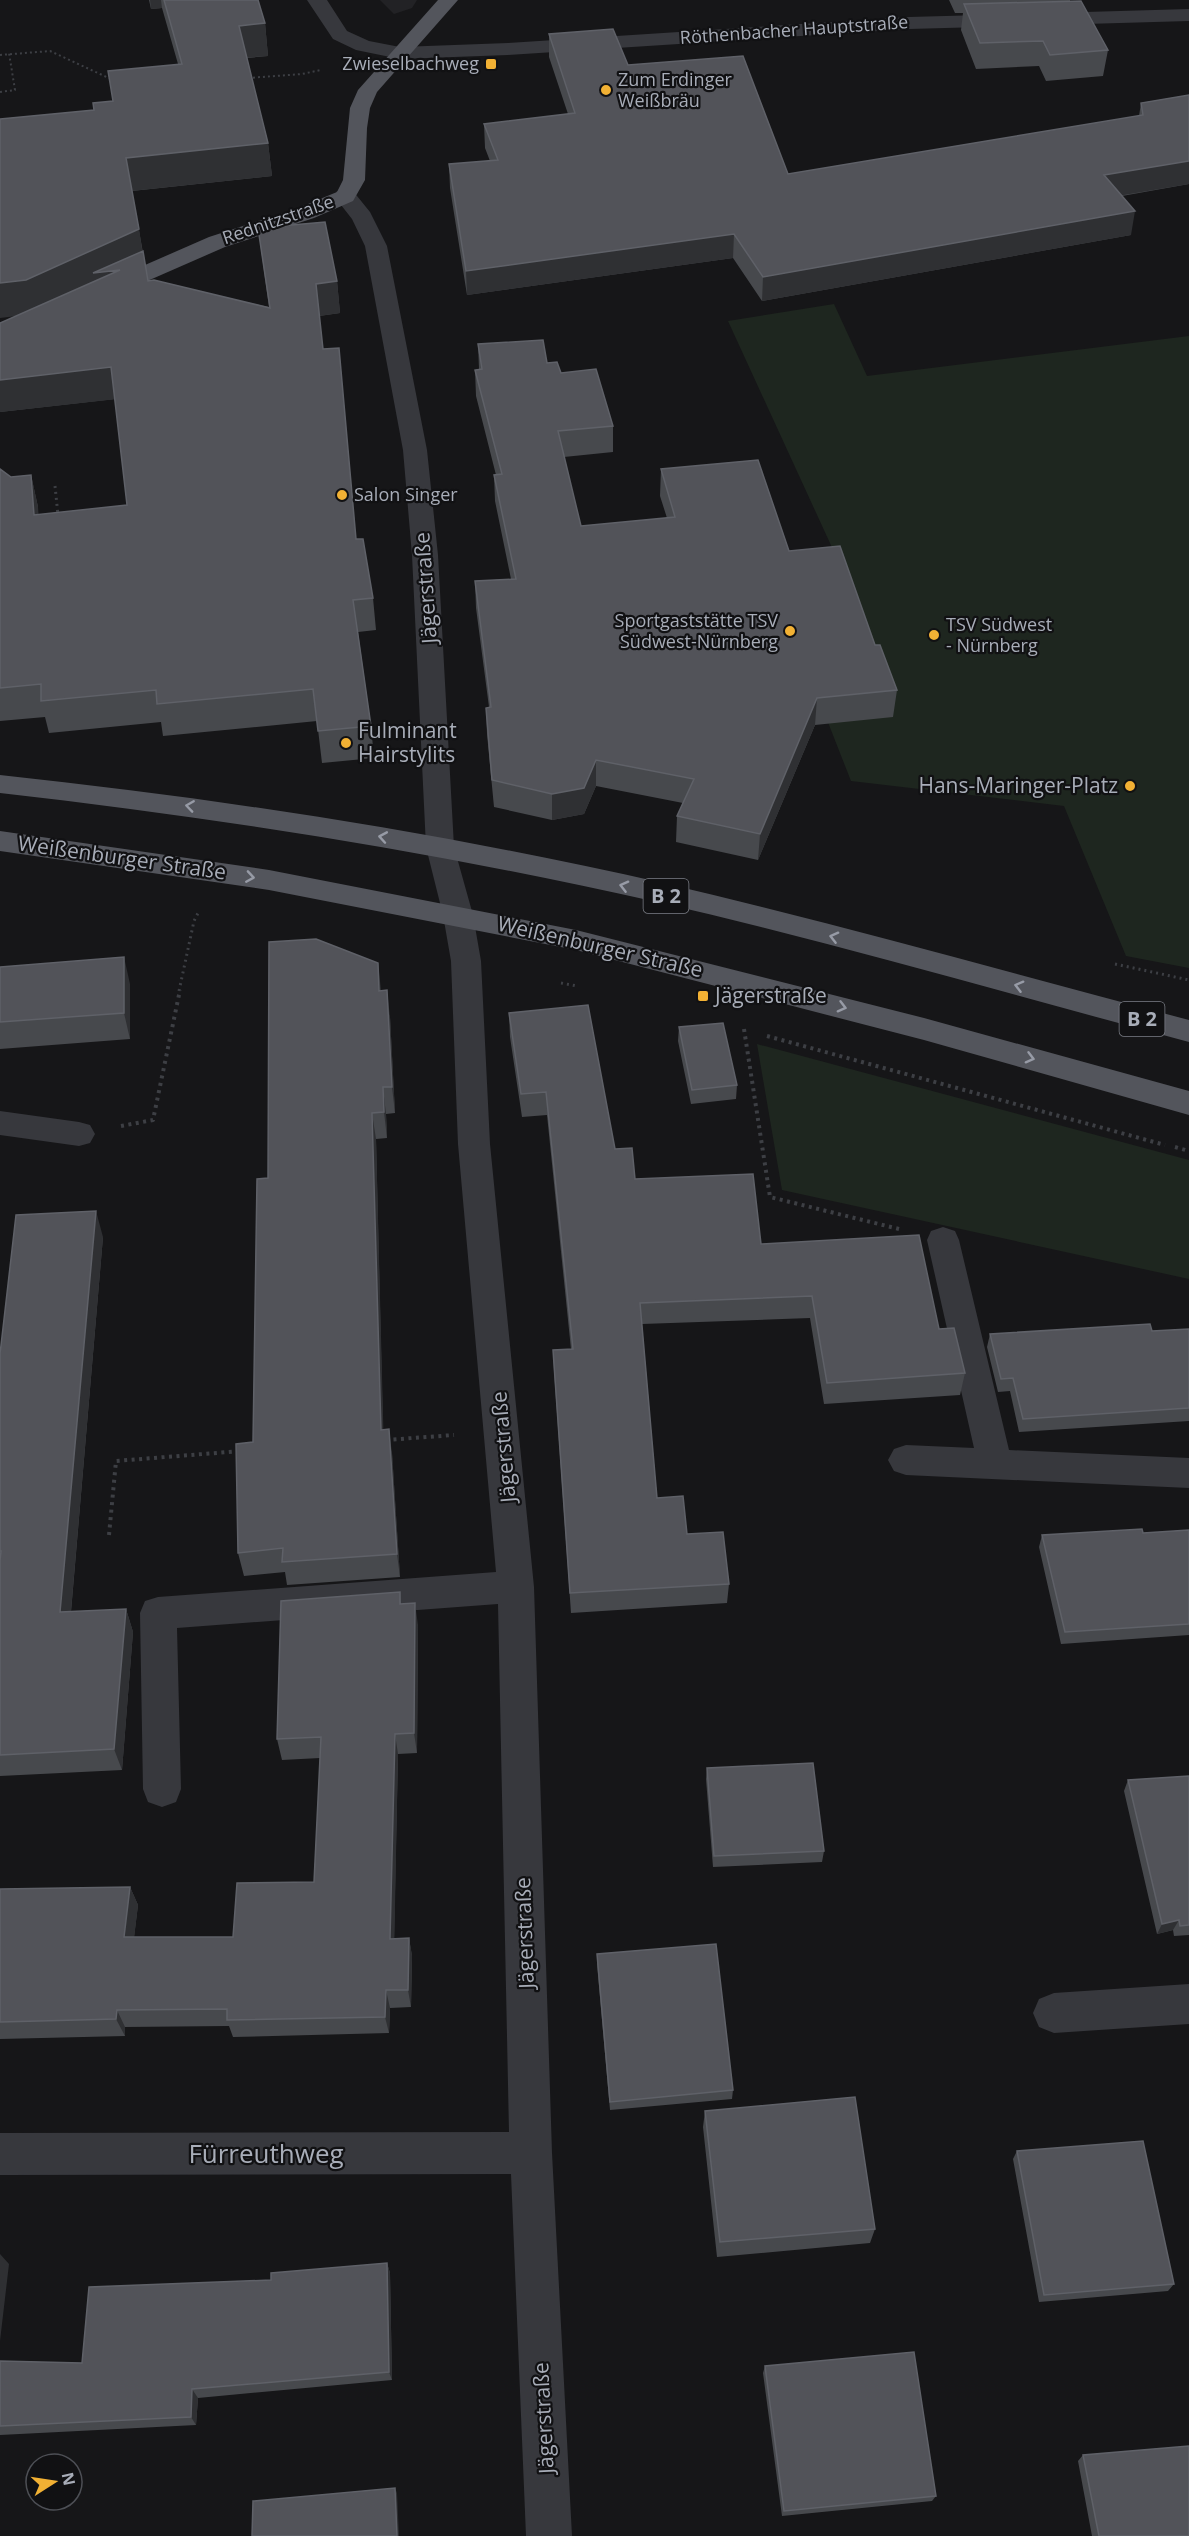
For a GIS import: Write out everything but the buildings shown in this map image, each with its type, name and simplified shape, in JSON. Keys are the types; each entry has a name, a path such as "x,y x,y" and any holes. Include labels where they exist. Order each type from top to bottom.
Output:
{"main road":[{"name":"Rednitzstraße","path":"86,300 217,242 312,211 345,196 354,180 360,108 368,90 448,0"},
{"name":"B 2","path":"0,784 216,810 440,847 588,877 721,908 1189,1031"},
{"name":"Weißenburger Straße","path":"0,841 257,878 458,915 576,940 716,974 1189,1103"}],"street":[{"path":"317,0 340,35 363,46 400,53"},
{"path":"909,23 910,0"},
{"path":"846,7 852,27"},
{"name":"Röthenbacher Hauptstraße","path":"400,53 508,49 909,23 1189,15"},
{"name":"Jägerstraße","path":"345,196 362,217 376,246 415,450 425,555 440,847 458,915 466,961 474,1144 516,1587 531,2153 549,2536"},
{"path":"0,1124 79,1134"},
{"path":"943,1240 995,1464"},
{"path":"906,1460 1189,1473"},
{"path":"162,1789 158,1612 516,1587"},
{"path":"1054,2013 1189,2004"},
{"name":"Fürreuthweg","path":"0,2154 531,2153"}],"path":[{"path":"0,55 50,51 117,82"},
{"path":"0,92 15,90 9,53"},
{"path":"243,78 302,74 324,69"},
{"path":"55,486 59,519"},
{"path":"79,1134 153,1120 194,921 199,911"},
{"path":"1104,962 1189,980"},
{"path":"557,982 578,987"},
{"path":"755,1032 744,1029 770,1197 943,1240"},
{"path":"766,1035 1189,1151"},
{"path":"385,1440 502,1431"},
{"path":"109,1535 116,1461 245,1451"}],"shaded area":[{"path":"380,0 417,0 412,8 394,14"},
{"name":"TSV Südwest - Nürnberg","path":"834,304 867,376 1189,336 1189,968 1126,956 1064,806 851,781 820,702 835,554 728,321"},
{"path":"757,1044 1189,1160 1189,1279 782,1190"}],"place":[{"name":"Zwieselbachweg","path":"491,64"},
{"name":"Zum Erdinger Weißbräu","path":"606,90"},
{"name":"Salon Singer","path":"342,495"},
{"name":"Sportgaststätte TSV Südwest-Nürnberg","path":"790,631"},
{"name":"TSV Südwest - Nürnberg","path":"934,635"},
{"name":"Fulminant Hairstylits","path":"346,743"},
{"name":"Hans-Maringer-Platz","path":"1130,786"},
{"name":"Jägerstraße","path":"703,996"}]}
